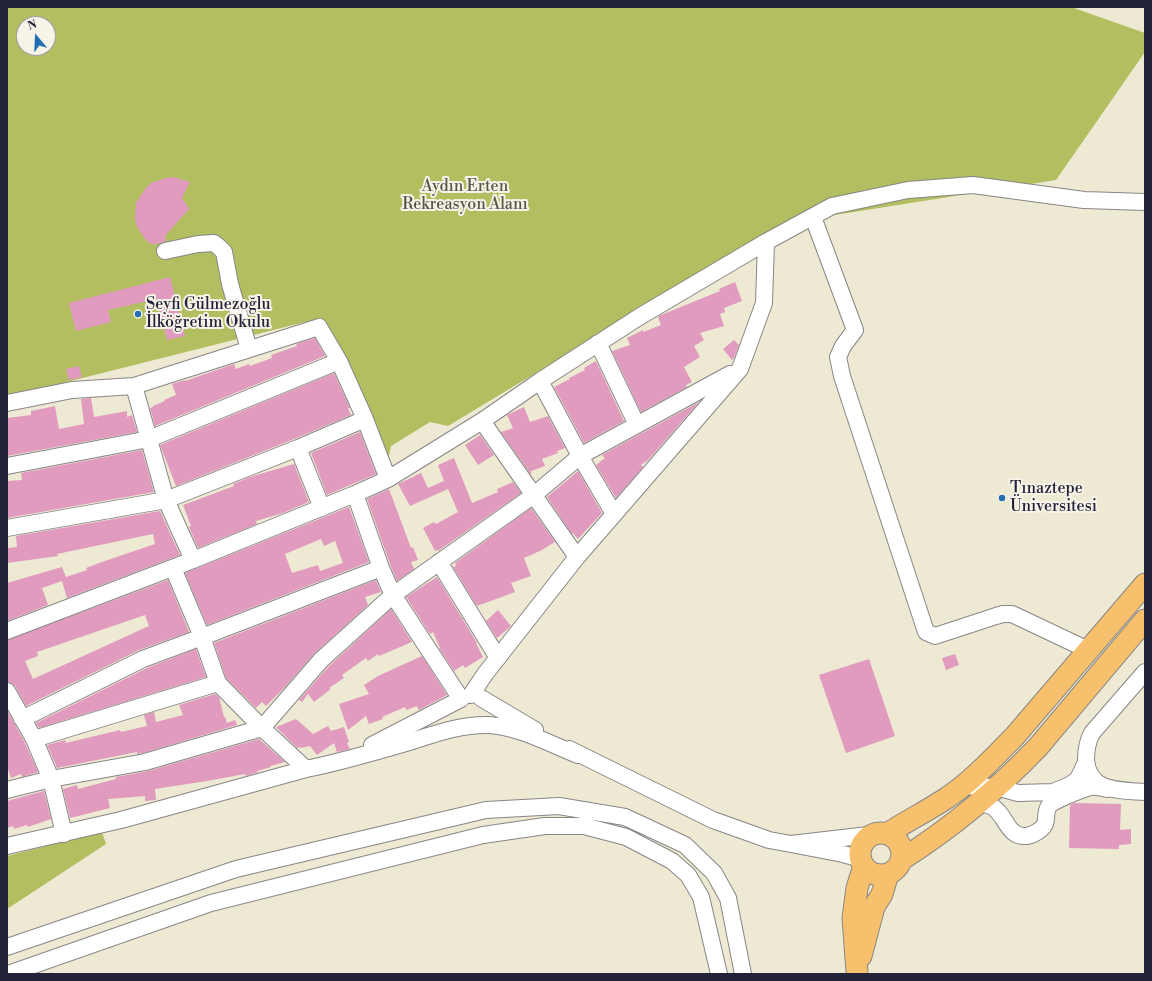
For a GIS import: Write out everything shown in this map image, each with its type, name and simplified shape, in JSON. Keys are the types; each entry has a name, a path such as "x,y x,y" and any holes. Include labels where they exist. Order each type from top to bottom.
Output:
{"main road":[{"path":"857,973 853,918 862,863 860,853 866,840 871,836 882,834 926,811 949,797 962,786 1014,737 1088,650 1143,591"},
{"path":"862,863 869,871 882,875 922,847 996,787 1038,747 1145,620"},
{"path":"857,973 874,907 902,854 898,841 882,834"}],"street":[{"path":"7,631 173,568 388,480 482,421 540,381 639,317 766,242 832,206 908,190 973,185 1084,200 1145,202"},
{"path":"813,216 855,330 843,346 838,357 842,376 926,632 935,636 996,616 1012,614 1088,650"},
{"path":"355,494 381,568 393,595 471,697 486,707 487,712 482,721 473,725 464,723 458,716 457,707 471,697 498,658 577,556 740,369 764,303 766,242"},
{"path":"165,251 198,244 214,243 224,252 230,284 249,349"},
{"path":"7,403 72,390 134,386 319,327 338,361 366,419 388,480"},
{"path":"598,343 637,425"},
{"path":"7,466 149,439 338,361"},
{"path":"7,790 51,779 145,762 262,728 321,660 393,595 534,495 580,456 740,369"},
{"path":"540,381 580,456 614,514"},
{"path":"134,386 166,500 193,560"},
{"path":"7,528 166,500 298,448 366,419"},
{"path":"482,421 577,556"},
{"path":"298,448 322,508"},
{"path":"439,562 498,658"},
{"path":"173,568 202,637 218,683 262,728 306,769"},
{"path":"22,719 143,659 381,568"},
{"path":"1107,789 1095,781 1088,771 1086,749 1088,739 1145,672"},
{"path":"34,739 218,683"},
{"path":"7,691 34,739 51,779 64,834"},
{"path":"471,697 578,755 713,820 769,840 843,854 862,863"},
{"path":"337,763 471,697"},
{"path":"7,846 120,820 306,769 337,763 449,729 473,725 490,725 516,730 578,755"},
{"path":"962,786 996,787 1018,793 1030,794 1053,792 1070,785 1078,779 1086,762"},
{"path":"976,804 985,804 998,811 1013,834 1027,836 1040,830 1045,824 1046,813 1049,806 1058,800 1088,788 1093,787 1145,792"},
{"path":"1030,794 1040,798 1046,813"},
{"path":"7,946 236,870 486,810 559,806 625,817 685,845 714,873 728,898 743,974"},
{"path":"8,974 210,902 483,835 545,826 584,826 626,837 672,861 688,875 701,897 719,974"},
{"path":"791,844 882,834"}],"green space":[{"name":"Aydın Erten Rekreasyon Alanı","path":"7,7 1071,7 1145,33 1145,52 1056,180 784,223 448,426 430,422 391,446 387,465 321,318 7,397"},
{"path":"102,832 106,844 7,909 7,856"}],"building":[{"path":"174,177 190,182 182,198 189,209 165,236 166,241 153,245 146,240 137,227 135,219 136,203 151,183"},
{"path":"170,277 185,336 167,340 157,299 108,310 111,322 76,331 69,303"},
{"path":"735,282 742,301 724,308 725,312 720,314 724,326 700,333 704,340 694,346 700,357 684,367 692,382 686,385 687,387 641,412 612,351 630,345 627,338 643,330 643,332 661,325 658,317 661,315 720,291 719,289"},
{"path":"315,338 325,356 155,426 150,408 176,395 172,384 234,364 236,369 249,364 250,366 272,358 271,355 297,346 296,344"},
{"path":"734,340 739,345 732,360 723,349"},
{"path":"596,361 624,421 584,443 554,387 585,370 584,368"},
{"path":"79,366 82,377 69,380 66,369"},
{"path":"334,373 350,408 348,408 351,415 176,486 160,445"},
{"path":"91,398 94,417 127,411 127,417 132,415 137,432 7,456 7,418 31,415 31,411 55,406 59,429 84,424 81,399"},
{"path":"699,402 648,460 641,465 643,467 616,498 596,465 605,458 602,455"},
{"path":"524,407 530,422 548,416 565,448 557,451 558,453 542,459 545,466 531,471 531,475 501,432 513,428 507,415"},
{"path":"360,432 376,474 327,495 311,453"},
{"path":"480,435 494,455 478,465 465,445"},
{"path":"142,450 154,492 7,518 7,481 22,480 21,473"},
{"path":"454,458 472,503 498,492 497,489 513,482 521,493 438,551 435,551 423,528 434,522 436,524 458,512 448,489 410,506 398,484 421,473 428,488 444,481 438,465"},
{"path":"294,464 309,502 283,513 256,521 257,524 198,548 189,527 191,526 183,505 234,486 233,484 250,477"},
{"path":"578,471 602,513 578,539 573,533 572,534 547,497"},
{"path":"389,489 411,548 413,547 418,560 411,562 414,569 397,581 367,499"},
{"path":"349,507 369,562 207,625 185,573","holes":["321,539 324,546 335,541 343,563 320,571 318,565 292,573 285,554"]},
{"path":"531,508 555,542 524,558 531,576 511,583 515,592 477,606 453,567 456,566 455,563"},
{"path":"160,511 180,555 67,598 62,581 42,588 48,605 7,621 7,583 62,567 66,577 87,570 86,568 99,563 155,544 153,534 57,554 58,556 7,563 7,548 17,547 16,536"},
{"path":"437,577 477,643 483,657 465,668 463,665 454,671 439,648 433,632 430,634 406,597"},
{"path":"168,580 189,632 139,650 26,706 15,686 7,682 7,640","holes":["145,615 149,626 33,679 25,661 38,656 37,652"]},
{"path":"376,580 381,592 365,597 368,605 315,653 266,706 262,702 256,708 226,678 214,643"},
{"path":"391,609 412,642 379,656 378,654 368,661 366,658 342,675 344,678 329,688 331,689 314,702 308,694 302,702 299,700 328,667"},
{"path":"498,610 511,626 497,638 486,621"},
{"path":"196,649 206,677 39,728 36,723 147,668"},
{"path":"955,654 959,665 946,670 942,658"},
{"path":"422,656 447,695 419,710 417,706 406,710 405,707 382,717 383,719 369,724 366,716 348,730 339,704 369,694 364,685 378,676"},
{"path":"869,659 895,736 846,753 819,675"},
{"path":"215,694 219,697 227,723 235,720 237,725 143,753 137,754 137,752 57,768 47,745 65,740 66,743 120,730 121,732 147,726 144,715 154,712 156,722 183,715 179,705"},
{"path":"7,710 25,743 38,772 22,777 21,774 11,778 7,766"},
{"path":"296,719 313,734 328,726 331,731 344,727 349,742 347,743 350,749 337,752 334,743 317,755 310,746 297,748 276,727"},
{"path":"259,739 285,762 270,766 271,767 246,776 245,774 155,789 156,800 145,801 145,796 108,799 110,808 70,818 63,789 77,785 78,789 116,779 116,777 148,771"},
{"path":"44,791 51,819 28,827 27,825 14,829 13,826 7,828 7,801"},
{"path":"1074,803 1121,804 1120,830 1131,829 1131,844 1119,845 1119,849 1069,848 1070,805"}],"place":[{"name":"Seyfi Gülmezoğlu İlköğretim Okulu","path":"138,314"},
{"name":"Tınaztepe Üniversitesi","path":"1002,498"}]}
